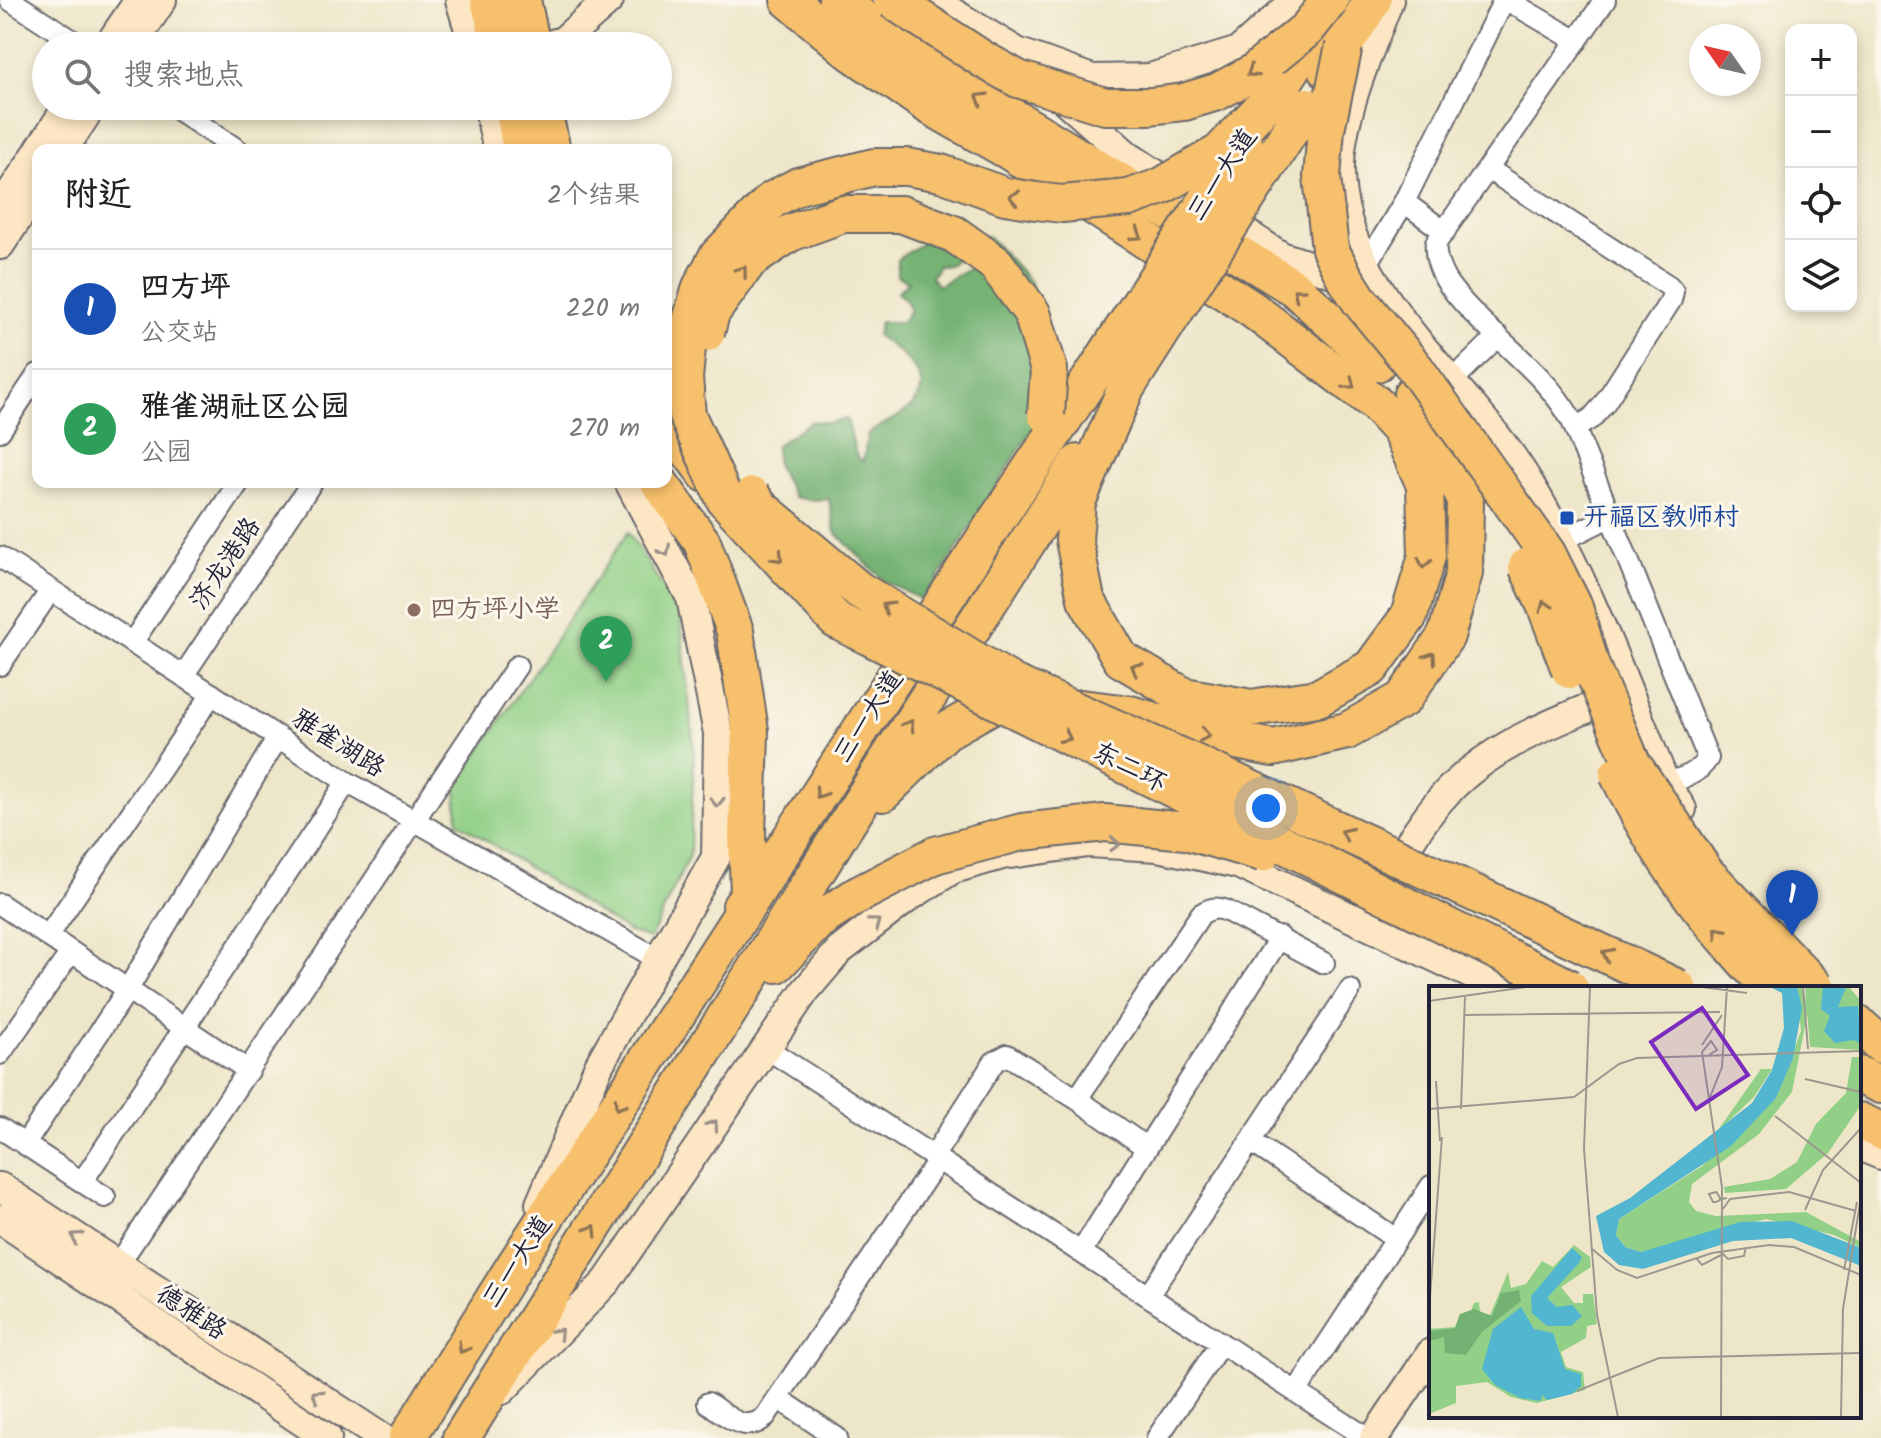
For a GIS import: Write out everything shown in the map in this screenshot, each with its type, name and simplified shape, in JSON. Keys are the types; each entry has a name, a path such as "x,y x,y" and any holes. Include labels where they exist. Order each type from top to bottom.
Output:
{"highway":[{"path":"489,0 497,32"},
{"path":"522,0 529,32"},
{"path":"789,0 851,52 936,90 1294,288 1412,394 1457,454 1515,541 1546,607 1577,690 1642,824 1694,903 1757,975 1771,986"},
{"path":"837,0 1007,150 1253,310 1375,403 1400,430 1425,485 1427,556 1409,616 1371,668 1318,698 1251,708 1184,696 1121,659 1086,599 1074,540 1077,502 1113,377"},
{"path":"892,0 1018,79 1105,106 1151,106 1184,102 1217,92 1254,72 1307,29 1330,0"},
{"name":"三一大道","path":"461,1438 837,839 1113,377 1278,91 1336,0"},
{"name":"三一大道","path":"407,1438 513,1268 984,539 1113,377 1373,0"},
{"path":"1344,46 1326,129 1322,177 1330,249 1360,301 1416,369 1547,553 1574,607 1591,666 1632,763 1705,872 1815,986"},
{"path":"725,500 687,415 684,378 689,327 701,287 717,257 772,200 798,186 874,167 907,167 941,173 1005,196 1036,201 1062,204 1129,198 1162,186 1220,152 1278,91"},
{"path":"516,120 520,144"},
{"path":"545,120 551,144"},
{"path":"984,539 1046,414 1049,370 1032,313 996,264 954,234 901,214 843,214 790,233 749,261 711,313 695,372 711,436 760,507 859,590 1013,683 1195,763 1674,986"},
{"path":"837,839 946,731 1003,699 1130,714 1195,733 1273,748 1347,731 1403,699 1446,636 1464,573 1465,498 1412,394"},
{"path":"672,429 725,500"},
{"path":"653,1053 749,894 750,731 735,631 702,542 663,488"},
{"name":"东二环","path":"725,500 836,620 1566,986"},
{"path":"706,1048 818,921 856,896 935,855 1022,832 1105,823 1186,831 1261,853 1522,986"},
{"path":"1861,1027 1881,1045"},
{"path":"1861,1058 1881,1073"},
{"path":"1861,1076 1881,1085"},
{"path":"1861,1122 1881,1131"},
{"path":"1861,1132 1881,1137"}],"street":[{"path":"10,0 37,8 65,32"},
{"path":"117,32 139,0"},
{"path":"141,32 162,0"},
{"path":"460,0 470,32"},
{"path":"573,32 609,0"},
{"path":"932,0 1017,52 1092,79 1150,78 1239,51 1296,0"},
{"path":"1389,0 1348,117 1341,151 1341,184 1348,225 1373,278 1498,436 1524,475 1587,591 1665,783 1732,892 1838,986"},
{"path":"1373,278 1404,202 1506,0 1577,41"},
{"path":"1605,0 1436,243 1435,253 1452,289 1553,391 1575,428 1708,758 1701,769 1692,775 1665,783"},
{"path":"1017,52 1031,70 1117,147 1281,256 1373,278"},
{"path":"44,144 59,120"},
{"path":"67,144 83,120"},
{"path":"193,120 229,144"},
{"path":"491,120 497,144"},
{"path":"0,209 32,161"},
{"path":"1488,169 1673,291 1671,300 1604,404 1592,418 1575,428"},
{"path":"0,245 32,197"},
{"path":"1404,202 1445,232"},
{"path":"1452,381 1498,336"},
{"path":"0,431 32,383"},
{"path":"132,643 235,488"},
{"name":"济龙港路","path":"183,676 308,488"},
{"path":"513,1268 599,1065 716,857 718,733 691,598 632,488"},
{"path":"1561,541 1611,516"},
{"name":"雅雀湖路","path":"0,557 347,782 658,959"},
{"path":"0,665 51,590"},
{"path":"118,1265 517,666"},
{"path":"1363,921 1417,830 1442,798 1469,774 1539,728 1628,692"},
{"path":"48,936 212,694"},
{"path":"25,1144 128,989 278,737"},
{"path":"82,1182 347,782"},
{"path":"482,1405 510,1384 607,1281 805,991 839,951 909,897 953,869 1002,855 1088,843 1158,847 1238,864 1496,986"},
{"path":"1077,1099 1201,914 1218,908 1280,937 1324,963"},
{"path":"3,913 48,936 249,1071"},
{"path":"1081,1252 1280,937"},
{"path":"0,1054 71,952"},
{"path":"1148,1296 1350,990"},
{"path":"1861,1007 1881,1025"},
{"path":"766,1048 1367,1438"},
{"path":"708,1403 739,1423 750,1426 765,1417 1000,1057 1007,1055 1015,1058 1147,1148"},
{"path":"0,1128 105,1197"},
{"path":"1250,1141 1396,1239"},
{"path":"1861,1147 1881,1155"},
{"name":"德雅路","path":"0,1187 382,1438"},
{"path":"1296,1392 1429,1189"},
{"name":"德雅路","path":"0,1219 327,1438"},
{"path":"1157,1438 1221,1343"},
{"path":"1374,1438 1429,1356"},
{"path":"778,1398 837,1438"}],"green space":[{"path":"972,234 989,237 1031,283 1060,385 924,601 884,581 835,532 829,499 794,497 776,464 776,445 812,421 829,423 847,419 856,455 863,462 868,434 906,411 917,400 921,389 915,369 877,336 880,322 902,322 910,310 906,300 897,293 908,281 897,276 897,260 925,241 960,255 950,265 938,266 931,277 938,286 970,267"},
{"path":"628,532 680,614 694,750 690,854 650,939 627,931 458,822 456,786"}],"place":[{"name":"开福区教师村","path":"1567,518"},
{"name":"四方坪小学","path":"414,610"},
{"name":"雅雀湖社区公园","path":"606,682"},
{"name":"四方坪","path":"1792,936"}]}
